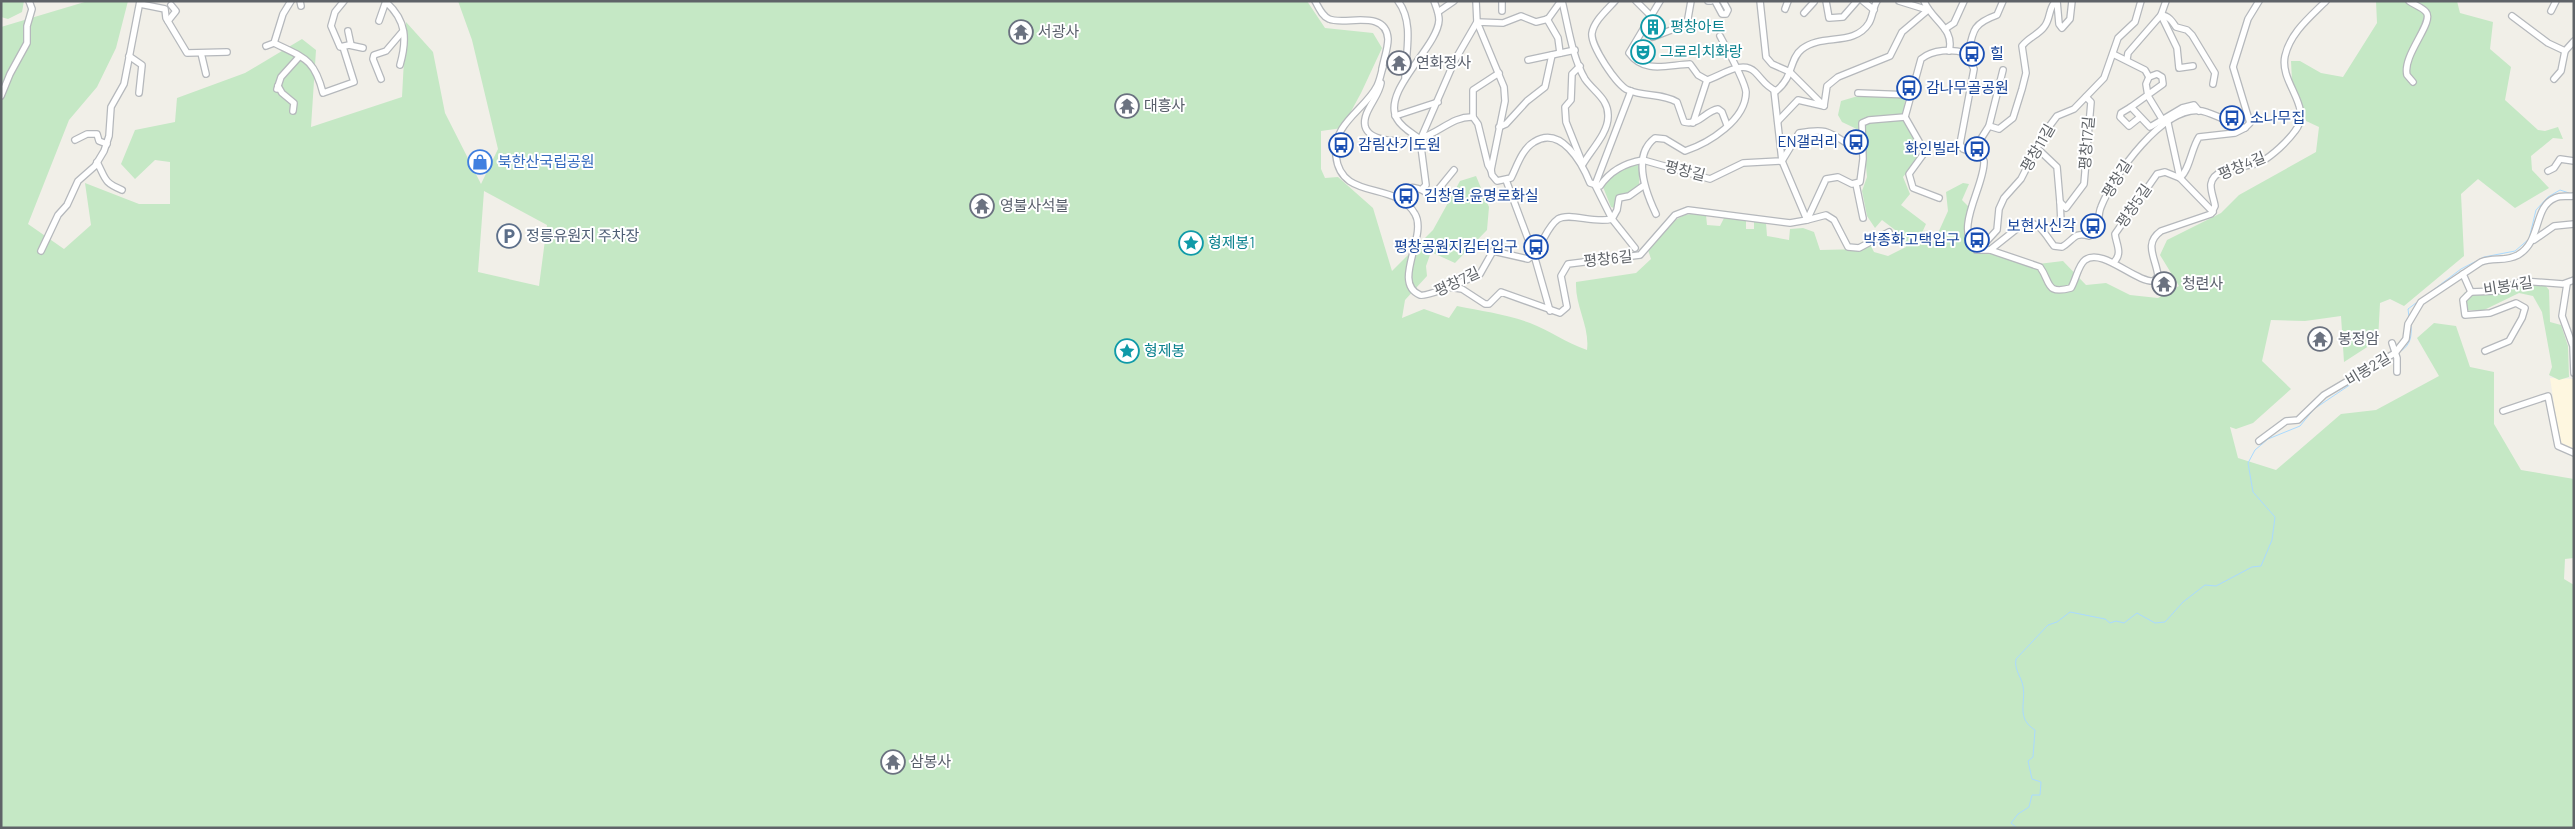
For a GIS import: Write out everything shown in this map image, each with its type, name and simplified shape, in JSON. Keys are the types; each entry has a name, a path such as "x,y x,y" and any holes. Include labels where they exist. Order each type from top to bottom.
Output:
{"street":[{"path":"1,96 15,64 27,43 26,26 32,8 29,1"},
{"path":"274,43 283,14 291,1"},
{"path":"266,46 274,43 316,69 323,92 354,82 343,47 340,47 331,21 344,1"},
{"path":"1315,1 1324,16 1330,20 1341,22 1360,18 1374,21 1384,28 1388,40 1380,88 1365,119 1365,127 1378,140 1420,138 1463,116 1474,117"},
{"path":"1398,1 1404,9 1408,23 1405,77"},
{"path":"1420,138 1401,125 1395,116 1394,104 1405,77 1435,33 1439,21 1434,1"},
{"path":"1438,12 1454,1"},
{"path":"1476,1 1477,22 1499,73 1505,101 1491,170"},
{"path":"1502,1 1502,11"},
{"path":"1477,22 1503,24 1521,16 1536,22 1547,19 1562,1"},
{"path":"1562,1 1580,66 1585,78 1606,103 1608,117 1605,129 1583,164"},
{"path":"1615,1 1597,23 1592,33 1594,44 1617,81 1624,88 1631,91 1671,98 1677,102 1684,122 1693,123 1718,109 1722,112 1727,125"},
{"path":"1636,1 1652,17"},
{"path":"1660,1 1629,53 1636,62 1648,68 1690,64 1698,75 1707,80 1736,68 1746,67 1755,72 1766,87 1774,90"},
{"path":"1653,37 1687,24 1691,1"},
{"path":"1715,1 1722,14 1726,14 1728,10 1723,1"},
{"path":"1760,1 1766,57 1772,64 1790,72 1824,106"},
{"path":"1785,10 1788,1"},
{"path":"1826,1 1829,18 1843,17 1857,1"},
{"path":"1862,1 1874,10"},
{"path":"1774,90 1786,83 1800,50 1814,42 1841,39 1860,33 1870,22 1877,1"},
{"path":"1899,1 1928,10"},
{"path":"1924,1 1928,10 1952,40 1949,51"},
{"path":"1945,29 1954,23 1964,1"},
{"path":"2003,1 1997,15 1982,21 1973,29 1968,55 1974,69 1960,144 1963,149 1981,156 1984,166 1968,217 1968,228 1972,245 1976,250 1990,250 2040,267 2049,286 2062,290 2071,288 2086,259 2092,258 2114,262 2148,282 2154,281 2158,276 2151,253 2151,242 2154,236 2213,212 2180,178 2168,123"},
{"path":"2056,1 2059,24 2062,28 2066,26 2070,18 2072,1"},
{"path":"1989,126 1999,129 2014,118 2026,73 2022,46 2028,38 2046,26 2051,6 2056,1"},
{"name":"평창11길","path":"1972,245 1985,243 1997,230 1999,209 2004,198 2021,179 2038,150 2045,132 2057,116 2074,109 2104,78 2118,38 2135,22 2142,1"},
{"path":"2127,59 2128,53 2160,15 2166,1"},
{"path":"2180,178 2186,173 2193,147 2199,137 2235,133 2250,123 2233,67 2248,19 2259,1"},
{"name":"평창4길","path":"2213,212 2215,206 2210,185 2213,178 2224,170 2261,161 2295,131 2301,120 2301,109 2284,72 2285,55 2297,31 2326,1"},
{"path":"2409,1 2426,11 2428,17 2428,22 2420,33 2407,61 2407,76 2413,82"},
{"path":"2551,11 2556,1"},
{"path":"379,21 386,2 399,16 403,31 405,44 400,65"},
{"path":"1804,13 1815,2"},
{"path":"41,251 58,215 67,205 78,181 98,162 107,144 111,107 124,84 140,3 165,9 168,21 187,53 227,52"},
{"path":"168,21 176,11 171,5"},
{"path":"1824,106 1827,86 1838,77 1890,56 1902,32 1928,10"},
{"path":"2160,15 2177,48 2179,68 2193,66"},
{"path":"2160,15 2171,19 2176,27 2188,30 2192,35 2215,73 2213,84"},
{"path":"2512,16 2565,52"},
{"path":"1547,19 1558,38 1560,53"},
{"path":"1422,189 1426,184 1420,138 1438,102 1455,60 1477,22"},
{"path":"348,31 352,45"},
{"path":"381,79 373,59 374,55 386,51 403,31"},
{"path":"1656,214 1643,186 1643,160 1648,143 1655,138 1665,138 1686,151 1703,145 1727,125 1742,109 1746,91 1731,54 1720,36"},
{"path":"2554,79 2561,71 2565,52 2574,42"},
{"path":"343,47 352,45 363,48"},
{"path":"1528,60 1575,50"},
{"path":"1939,198 1913,188 1909,174 1925,152 1905,117 1921,59 1927,54 1949,51 1968,55"},
{"path":"201,53 206,74"},
{"path":"2113,54 2127,59 2145,70 2150,77"},
{"path":"1500,127 1506,124 1526,101 1545,87 1552,55"},
{"path":"129,56 142,65 139,93"},
{"path":"293,111 294,102 277,88 281,77 299,57"},
{"path":"1580,66 1572,74 1571,100 1565,107 1566,122 1580,150 1590,182 1600,186 1615,169 1643,160"},
{"name":"평창7길","path":"1383,67 1378,85 1351,115 1340,131 1336,155 1342,174 1354,186 1390,193 1398,197 1413,210 1419,225 1409,267 1412,287 1419,295 1426,296 1456,282 1480,274 1493,251 1528,259 1534,255"},
{"path":"1972,153 1989,126 2003,70"},
{"path":"1499,73 1473,90 1474,117 1478,124 1488,165 1497,181 1511,178 1522,155 1534,142 1546,138 1558,140 1569,148 1583,164"},
{"path":"2139,118 2129,126 2126,125 2120,116 2121,113 2148,96 2163,84 2162,77 2158,74 2150,77 2146,84 2148,96 2162,119"},
{"path":"1693,123 1707,80"},
{"path":"1774,90 1782,161 1807,220"},
{"path":"1631,91 1595,185 1612,219 1635,248"},
{"path":"1858,93 1911,95"},
{"name":"평창17길","path":"2060,202 2066,208 2084,184 2091,102 2086,97"},
{"path":"1778,121 1798,100 1824,106"},
{"path":"1395,116 1438,102"},
{"path":"2131,107 2139,118 2150,127 2162,119 2194,104 2199,111 2245,128"},
{"name":"평창길","path":"1990,250 2027,222 2037,224 2054,246 2059,248 2065,246 2073,236 2081,234 2089,236 2095,233 2099,228 2099,210 2115,179 2142,143 2186,112 2199,111"},
{"path":"1856,184 1862,178 1862,122 1905,117"},
{"path":"1782,161 1799,134 1819,129 1830,131 1851,146 1862,145"},
{"path":"75,140 87,134 97,134 99,141 107,144"},
{"name":"평창17길","path":"2038,150 2057,168 2061,222"},
{"path":"2548,171 2554,168 2560,159 2574,161"},
{"name":"평창길","path":"1643,160 1710,179 1743,163 1782,161"},
{"path":"98,162 104,180 108,184 122,190"},
{"path":"1398,197 1403,190 1411,187 1422,189 1432,197 1454,170"},
{"name":"평창5길","path":"2114,262 2118,257 2119,250 2115,234 2157,174 2165,172 2180,178"},
{"path":"1807,220 1826,179 1838,177 1856,184"},
{"path":"1506,180 1534,255 1550,311"},
{"path":"1856,184 1863,218"},
{"path":"1534,255 1542,245 1552,224 1560,218 1570,216 1601,222 1612,219 1617,210 1619,198 1634,193 1643,186"},
{"path":"2534,240 2539,218 2549,202 2563,196 2573,197"},
{"name":"평창6길","path":"1550,311 1560,313 1567,307 1561,276 1568,264 1640,255 1675,215 1681,212 1696,210 1790,223 1826,216 1834,220 1848,247 1859,248 1889,232"},
{"name":"비봉2길","path":"2259,440 2286,421 2298,420 2324,395 2395,353 2406,339 2408,324 2421,302 2481,262 2489,259 2505,261 2518,254 2554,226 2574,224"},
{"name":"비봉4길","path":"2463,274 2471,292"},
{"name":"비봉4길","path":"2485,351 2509,341 2522,318 2525,308 2516,303 2490,313 2465,315 2463,300 2471,292 2497,290 2522,280 2567,284"},
{"path":"2574,280 2567,284 2562,316 2573,346 2574,373"},
{"path":"1448,287 1462,290 1485,304 1490,304 1501,292 1550,311"},
{"path":"2392,343 2395,353 2396,372"},
{"path":"2502,411 2548,396 2558,446 2574,453"}],"shaded area":[{"path":"2550,378 2574,379 2574,449 2560,442"}],"green space":[{"path":"1,1 24,1 22,12 8,19 1,17"},
{"path":"88,1 128,1 116,48 97,87 69,120 28,224 64,249 91,225 85,183 139,204 170,204 170,162 155,160 135,179 121,164 135,130 175,122 177,98 245,73 302,39 316,50 311,127 402,97 406,22 433,52 445,113 481,184 498,149 472,40 458,1 1307,1 1325,28 1373,33 1382,48 1342,128 1321,131 1321,169 1325,178 1338,177 1373,208 1392,271 1433,230 1460,181 1476,176 1489,207 1487,230 1455,263 1431,252 1426,266 1427,276 1405,300 1402,318 1424,309 1449,318 1457,306 1521,320 1587,350 1586,333 1576,291 1576,282 1636,273 1651,259 1648,250 1672,222 1687,215 1706,215 1707,225 1720,226 1724,218 1746,220 1746,229 1754,229 1754,221 1766,223 1767,236 1789,240 1790,229 1803,228 1814,232 1820,250 1862,249 1871,246 1874,252 1888,256 1906,247 1903,236 1882,220 1875,228 1867,216 1862,191 1867,177 1863,132 1842,122 1838,115 1841,101 1858,96 1906,95 1906,120 1918,143 1909,151 1918,158 1903,177 1910,194 1901,205 1926,224 1920,237 1934,242 1948,211 1946,192 1963,183 1969,184 1962,200 1969,207 1964,227 1966,244 1971,249 1988,251 2029,265 2063,261 2086,285 2106,283 2130,295 2158,298 2179,286 2160,255 2167,240 2221,213 2239,195 2316,152 2319,127 2306,121 2292,81 2291,61 2300,61 2321,73 2343,77 2377,23 2376,1 2457,1 2460,13 2493,22 2490,49 2511,67 2505,100 2538,130 2545,131 2558,127 2563,139 2553,138 2531,156 2532,170 2549,188 2515,208 2478,179 2461,194 2464,256 2404,306 2390,299 2380,303 2378,340 2344,362 2341,316 2305,321 2271,320 2262,361 2291,389 2253,423 2236,429 2230,427 2238,458 2276,470 2341,414 2376,410 2439,376 2417,338 2434,323 2456,326 2470,367 2494,372 2494,424 2521,470 2574,479 2574,558 2565,559 2564,579 2574,585 2574,828 1,828 1,27","holes":["484,191 547,225 539,286 478,272"]},
{"path":"1640,162 1639,188 1617,197 1614,208 1611,207 1603,187 1616,171"},
{"path":"2531,283 2544,284 2549,290 2550,322 2561,325 2568,346 2569,377 2559,380 2549,375 2552,367 2542,312 2533,296 2519,293 2482,311 2467,310 2459,300 2465,292 2488,295"}],"waterway":[{"path":"2409,317 2408,309 2461,269 2484,257 2515,251 2529,239 2536,210 2548,197 2560,190 2569,193"},
{"path":"2401,351 2410,340 2411,326"},
{"path":"2017,828 2011,823 2018,814 2029,807 2032,795 2040,795 2041,782 2032,779 2028,761 2033,757 2035,730 2029,725 2024,716 2024,693 2017,670 2016,659 2048,625 2057,622 2070,612 2105,619 2110,623 2116,621 2124,623 2137,613 2155,623 2165,622 2183,602 2205,585 2216,586 2252,567 2261,566 2272,540 2275,517 2253,492 2248,463 2255,450 2268,439 2300,426 2314,409 2357,380 2383,367"}],"place":[{"name":"평창아트","path":"1653,27"},
{"name":"서광사","path":"1021,32"},
{"name":"그로리치화랑","path":"1643,52"},
{"name":"힐","path":"1972,54"},
{"name":"연화정사","path":"1399,63"},
{"name":"감나무골공원","path":"1909,88"},
{"name":"대흥사","path":"1127,106"},
{"name":"소나무집","path":"2232,118"},
{"name":"EN갤러리","path":"1856,142"},
{"name":"감림산기도원","path":"1341,145"},
{"name":"화인빌라","path":"1977,149"},
{"name":"북한산국립공원","path":"480,162"},
{"name":"김창열.윤명로화실","path":"1406,196"},
{"name":"영불사석불","path":"982,206"},
{"name":"보현사신각","path":"2093,226"},
{"name":"정릉유원지 주차장","path":"509,236"},
{"name":"박종화고택입구","path":"1977,240"},
{"name":"형제봉1","path":"1191,243"},
{"name":"평창공원지킴터입구","path":"1536,247"},
{"name":"청련사","path":"2164,284"},
{"name":"봉정암","path":"2320,339"},
{"name":"형제봉","path":"1127,351"},
{"name":"삼봉사","path":"893,762"}]}
